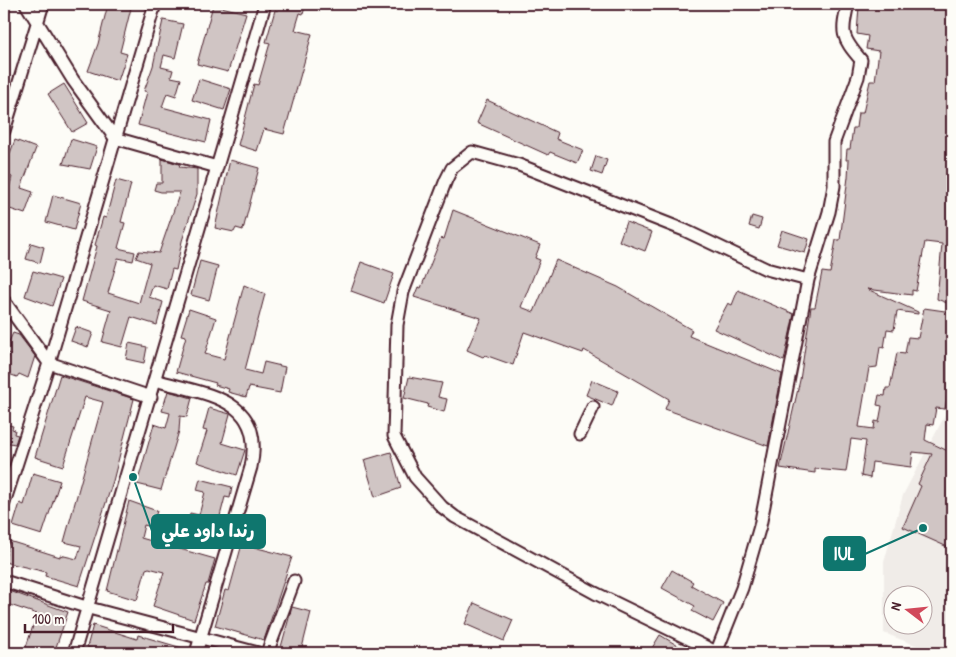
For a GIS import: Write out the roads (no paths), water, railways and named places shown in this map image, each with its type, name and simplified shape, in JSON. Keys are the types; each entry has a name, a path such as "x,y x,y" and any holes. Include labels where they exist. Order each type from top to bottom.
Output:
{"street":[{"path":"26,4 115,138 217,167"},
{"path":"4,131 43,4"},
{"path":"4,503 49,363 155,4"},
{"path":"74,653 89,608 265,4"},
{"path":"808,280 766,269 684,230 519,164 472,152 452,168 446,180 403,292 397,325 394,436 415,477 442,507 455,517 595,593 716,653 742,588 760,526 808,280 832,195 834,142 858,77 861,60 846,42 843,34 848,4"},
{"path":"4,301 49,363 151,397"},
{"path":"156,380 234,405 251,428 254,441 251,467 196,653"},
{"path":"580,434 592,407"},
{"path":"4,581 89,608 258,653"},
{"path":"267,653 294,581"}],"place":[{"name":"رندا داود علي","path":"133,477"},
{"name":"IUL","path":"923,528"}]}
